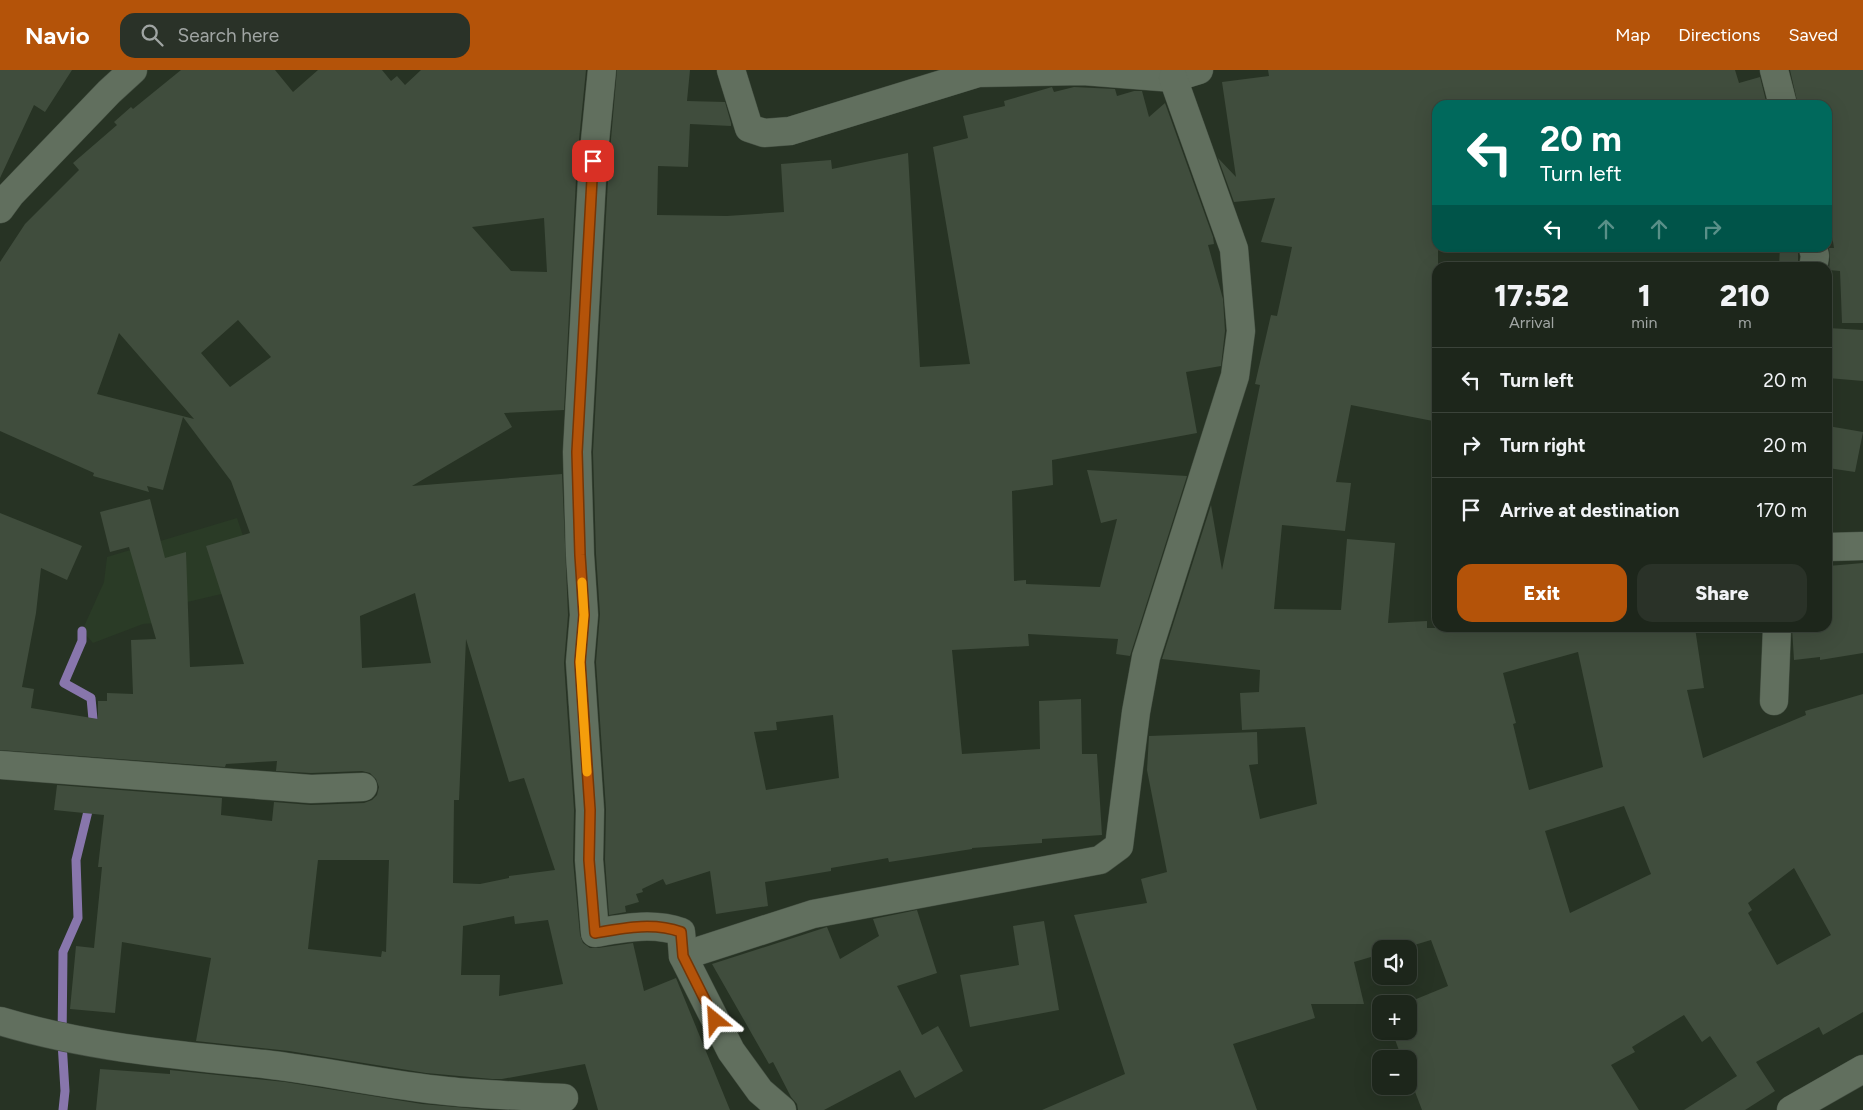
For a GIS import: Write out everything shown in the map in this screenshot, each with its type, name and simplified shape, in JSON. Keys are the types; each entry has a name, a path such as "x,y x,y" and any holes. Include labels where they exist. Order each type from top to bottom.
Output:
{"street":[{"path":"0,209 11,194 109,92 133,70"},
{"path":"602,70 593,161 577,452 584,615 580,662 590,810 589,860 595,933 631,927 667,927 681,932 683,956 731,1051 760,1091 782,1110"},
{"path":"731,70 749,128 764,133 790,131 980,72 1083,70 1173,78 1199,70"},
{"path":"1774,70 1782,100"},
{"path":"683,956 813,914 1100,860 1119,846 1136,712 1146,656 1235,376 1240,331 1234,249 1173,78"},
{"path":"1832,547 1863,546"},
{"path":"1774,701 1777,632"},
{"path":"0,765 311,789 362,787"},
{"path":"0,1020 41,1033 86,1042 214,1060 265,1064 446,1100 564,1098"},
{"path":"1791,1110 1863,1069"}],"shaded area":[{"path":"237,518 259,583 183,603 179,621 143,624 93,643 82,631 104,582 107,557"}],"building":[{"path":"0,70 72,70 45,112 34,105 0,178"},
{"path":"181,70 275,70 293,92 318,70 382,70 391,81 397,76 405,85 421,70 586,70 577,160 564,410 504,413 512,427 412,486 562,474 568,615 564,663 574,810 573,861 580,935 583,943 590,948 633,943 644,991 676,978 730,1110 598,1110 585,1064 502,1079 492,1079 426,1073 289,1051 196,1041 211,958 122,942 115,1013 70,1009 76,946 94,948 102,867 98,867 104,815 54,810 57,785 222,798 221,815 272,821 274,802 311,805 364,803 372,800 377,795 379,787 376,779 370,773 362,771 311,773 276,771 277,761 226,764 225,767 0,750 0,513 82,546 67,580 41,568 36,613 22,687 34,689 31,708 98,719 98,701 107,701 107,693 133,694 131,640 156,639 129,547 110,552 100,512 150,499 165,558 186,552 190,667 244,664 206,546 250,533 231,481 183,417 163,490 147,486 149,492 93,476 94,473 0,431 0,262 25,224 79,170 73,163 117,125 114,122 131,107 133,109","holes":["544,218 547,272 511,271 472,227","238,320 271,357 230,387 201,353","119,333 194,419 97,394","415,593 431,663 362,668 360,616","466,639 509,782 524,778 555,870 509,876 509,878 480,884 453,883 454,800 459,800","318,860 389,860 386,952 382,951 381,957 308,949","514,916 515,924 548,920 563,984 499,996 500,975 461,975 463,926"]},
{"path":"617,70 690,70 687,101 725,102 731,123 731,126 690,124 688,167 658,166 657,215 727,216 784,212 781,164 831,160 832,169 908,153 920,367 970,364 933,147 968,138 963,116 1005,106 1004,101 1052,87 1054,92 1074,87 1115,89 1117,96 1134,91 1142,91 1149,117 1165,103 1213,237 1214,244 1208,245 1223,299 1225,331 1221,366 1186,372 1197,433 1052,460 1053,485 1012,491 1014,581 1026,580 1026,584 1100,587 1117,519 1101,523 1087,470 1187,476 1130,656 1116,654 1118,639 1028,634 1029,646 952,650 962,754 1040,749 1039,701 1081,699 1082,754 1097,754 1102,835 1042,839 1042,843 972,848 889,862 888,858 831,868 831,871 765,882 768,906 716,914 710,871 666,885 663,879 642,889 643,892 636,894 639,902 625,906 626,912 609,915 605,860 606,809 596,662 600,614 593,452 609,162","holes":["833,715 839,778 766,790 754,732 777,730 776,722"]},
{"path":"1268,70 1735,70 1739,83 1760,77 1766,100 1432,100 1432,252 1438,252 1438,262 1432,262 1432,421 1351,405 1336,482 1351,483 1345,531 1282,525 1274,609 1341,610 1347,539 1395,543 1388,623 1427,621 1427,628 1432,628 1432,632 1696,632 1704,688 1687,690 1703,758 1806,715 1805,711 1863,694 1863,1012 1823,1035 1819,1027 1756,1062 1775,1091 1745,1110 1684,1110 1737,1076 1710,1036 1702,1042 1684,1015 1632,1047 1635,1052 1611,1065 1639,1110 1422,1110 1416,1095 1417,1050 1399,1050 1395,1040 1417,1040 1417,999 1448,986 1431,940 1417,944 1417,940 1372,940 1372,957 1354,962 1364,1004 1311,1004 1315,1018 1233,1044 1257,1110 1042,1110 1125,1074 1074,915 1147,903 1141,879 1167,872 1147,770 1149,736 1257,732 1258,764 1249,765 1260,819 1317,804 1305,727 1242,730 1240,693 1259,692 1260,670 1162,659 1211,505 1222,570 1260,385 1255,384 1271,315 1277,316 1292,247 1261,242 1275,198 1234,202 1218,158 1236,177 1222,82 1269,76","holes":["1578,652 1603,767 1529,790 1513,724 1516,723 1503,673","1624,806 1651,874 1570,913 1545,831","1794,868 1831,935 1777,965 1748,913 1752,910 1748,903"]},
{"path":"1790,70 1863,70 1863,323 1842,323 1840,271 1832,270 1832,262 1830,262 1829,252 1832,252 1832,248 1834,248 1832,235 1832,100 1797,100"},
{"path":"1780,252 1798,252 1798,262 1779,262"},
{"path":"1832,328 1863,330 1863,381 1832,378"},
{"path":"1832,427 1863,432 1855,472 1832,469"},
{"path":"1863,563 1863,653 1820,660 1820,657 1794,660 1792,632 1832,632 1832,566"},
{"path":"917,910 937,973 897,986 922,1035 938,1026 963,1071 915,1098 900,1070 824,1110 798,1110 797,1104 791,1097 773,1062 769,1064 712,964 827,927 840,959 879,936 873,919"},
{"path":"1044,921 1059,1010 970,1027 960,975 1019,965 1013,926"},
{"path":"100,1069 170,1074 170,1070 285,1082 422,1104 489,1110 96,1110"}],"waterway":[{"path":"82,631 82,641 64,683 91,698 94,730"},
{"path":"63,1110 65,1091 62,1042 63,952 78,918 76,860 90,803"}],"slow traffic":[{"path":"582,582 584,615 580,662 587,772"}],"route":[{"path":"593,161 577,452 584,615 580,662 590,810 589,860 595,933 631,927 667,927 681,932 683,956 715,1020"}]}
